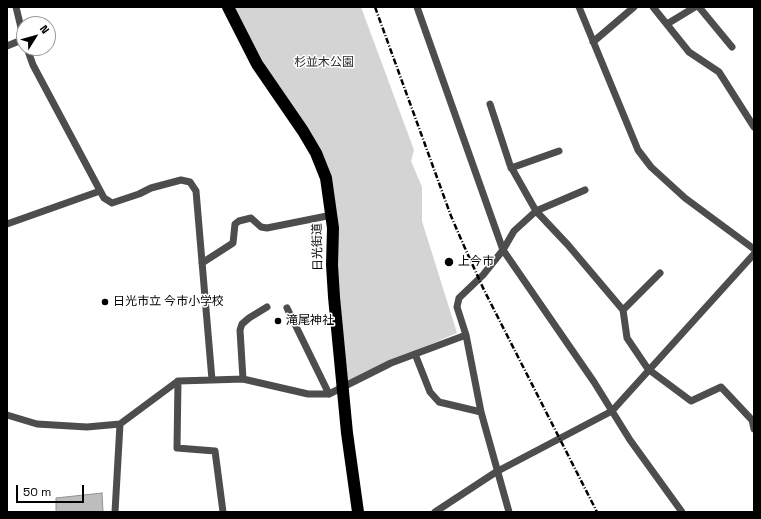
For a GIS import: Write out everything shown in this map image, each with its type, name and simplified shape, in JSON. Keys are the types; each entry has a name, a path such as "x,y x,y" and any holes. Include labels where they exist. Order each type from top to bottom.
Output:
{"highway":[{"name":"日光街道","path":"228,7 257,64 316,153 326,178 332,215 332,265 347,433 358,512"}],"street":[{"path":"417,7 503,250 594,382 630,440 682,512"},
{"path":"579,7 638,150 651,167 685,198 754,248"},
{"path":"593,42 634,7"},
{"path":"654,7 689,52 719,72 754,127"},
{"path":"667,24 694,7"},
{"path":"699,7 732,47"},
{"path":"30,56 33,65 104,198 112,203 139,194 150,188 181,180 190,182 196,191 212,380"},
{"path":"490,104 511,168 536,211 568,245 623,310 627,338 648,370 691,401 721,387 753,419 754,429"},
{"path":"511,168 559,151"},
{"path":"7,224 100,190"},
{"path":"509,512 496,472 481,412 466,335 457,307 458,298 483,275 503,250 514,231 536,211 585,190"},
{"path":"202,263 233,243 235,224 239,221 251,218 261,227 267,228 332,215"},
{"path":"435,512 496,472 612,411 754,254"},
{"path":"623,310 660,273"},
{"path":"243,379 240,330 242,324 249,318 267,307"},
{"path":"287,308 329,394"},
{"path":"7,414 37,424 86,427 120,424 178,381 243,379 308,394 329,394 343,388 357,379 415,354 466,335"},
{"path":"415,354 430,392 439,402 481,412"},
{"path":"178,381 177,448 215,451 224,512"},
{"path":"115,512 120,424"}],"green space":[{"name":"杉並木公園","path":"232,7 361,7 414,150 411,161 422,187 422,221 457,333 361,374 345,383 330,181 259,63"}],"building":[{"path":"102,493 103,512 56,512 56,498"}],"railway":[{"path":"375,7 451,216 464,246 484,290 597,512"}],"place":[{"name":"上今市","path":"449,262"},
{"name":"日光市立 今市小学校","path":"105,302"},
{"name":"滝尾神社","path":"278,321"}]}
